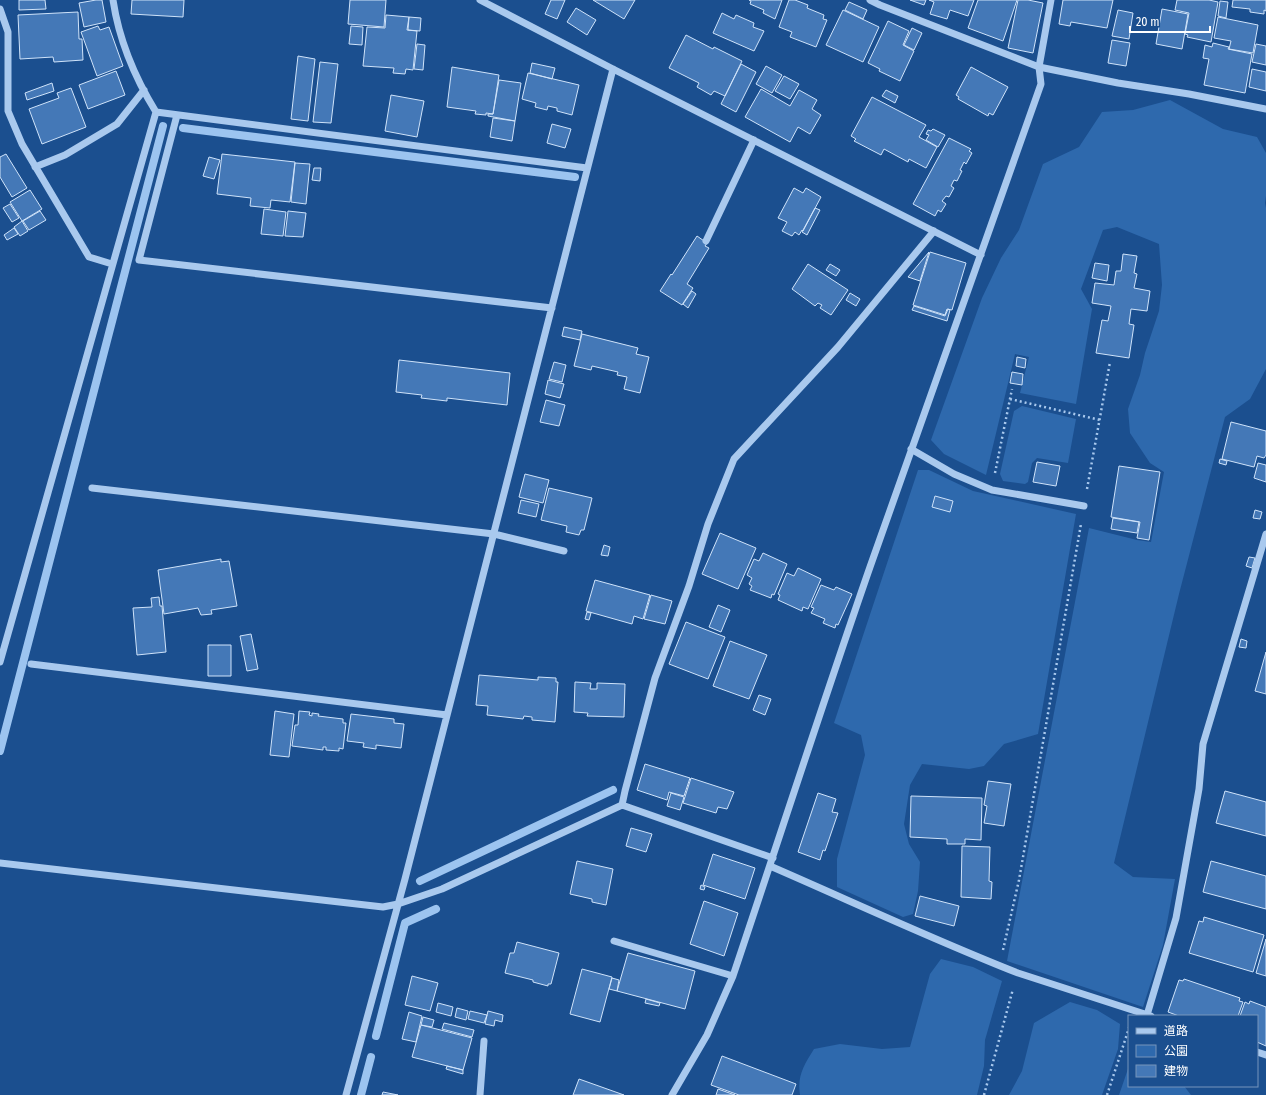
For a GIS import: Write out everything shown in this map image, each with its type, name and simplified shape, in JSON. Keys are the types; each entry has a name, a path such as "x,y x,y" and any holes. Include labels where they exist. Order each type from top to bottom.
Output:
{"street":[{"path":"0,662 156,112 129,59 117,22 113,0"},
{"path":"480,0 613,69 982,255"},
{"path":"870,0 1040,66 1118,83 1189,94 1266,109"},
{"path":"672,1095 707,1035 733,976 869,570 911,449 982,255 1041,84 1040,66 1051,0"},
{"path":"0,9 8,32 8,112 22,144 89,257 112,264"},
{"path":"346,1095 447,716 613,69"},
{"path":"35,167 65,156 117,124 144,90"},
{"path":"0,106 8,106"},
{"path":"156,112 587,168"},
{"path":"177,115 139,260 552,308"},
{"path":"706,241 754,140"},
{"path":"622,805 654,678 689,586 708,524 734,459 838,347 934,231"},
{"path":"911,449 954,474 992,490 1084,506"},
{"path":"92,488 494,534 564,551"},
{"path":"770,866 870,909 934,939 999,966 1149,1015 1176,918 1199,789 1203,744 1266,534"},
{"path":"31,664 447,716"},
{"path":"0,862 383,907 398,904 442,889 622,805 773,858"},
{"path":"614,940 733,976"},
{"path":"480,1095 484,1041"}],"path":[{"path":"999,966 1019,880 1110,362"},
{"path":"992,490 1012,389"},
{"path":"1010,399 1100,420"},
{"path":"984,1095 1018,973"},
{"path":"1107,1095 1128,1030"}],"green space":[{"path":"1170,100 1223,129 1257,137 1266,153 1266,369 1250,399 1225,417 1179,594 1114,863 1133,877 1175,879 1163,945 1143,1007 1007,961 1089,528 1151,542 1164,472 1150,463 1130,433 1128,409 1159,311 1162,285 1159,244 1117,227 1103,230 1081,289 1092,309 1076,404 1020,393 1029,357 1015,354 986,475 944,454 931,440 982,298 1001,258 1019,230 1043,164 1079,147 1102,112 1133,110"},
{"path":"1022,406 1076,419 1068,463 1037,458 1032,463 1028,482 1025,484 1003,481 1000,474 1014,411"},
{"path":"918,470 929,470 973,491 1076,514 1038,734 1004,744 984,766 969,769 922,764 910,785 904,824 909,844 920,862 918,891 913,914 903,917 837,887 837,859 865,755 861,735 834,723"},
{"path":"941,959 973,967 1002,981 985,1040 984,1066 977,1095 800,1095 800,1076 814,1049 840,1044 882,1049 910,1047 930,974"},
{"path":"1070,1002 1097,1010 1120,1024 1118,1049 1102,1095 1009,1095 1022,1071 1034,1023"},
{"path":"1128,1069 1128,1087 1185,1087 1191,1095 1119,1095"}],"building":[{"path":"19,0 45,0 46,9 19,10"},
{"path":"102,0 106,22 84,27 79,3"},
{"path":"132,0 184,0 183,17 131,14"},
{"path":"350,0 386,0 384,27 348,24"},
{"path":"551,0 565,0 557,19 545,14"},
{"path":"593,0 635,0 624,19"},
{"path":"749,0 782,0 775,19 763,13 764,10 750,4 751,1"},
{"path":"789,0 795,0 808,5 807,8 824,15 823,19 827,20 816,47 790,37 792,32 779,27"},
{"path":"910,0 926,0 924,5"},
{"path":"929,0 974,0 968,16 950,10 947,19 930,14 934,2"},
{"path":"978,0 1017,0 1003,41 968,28"},
{"path":"1018,0 1043,3 1033,53 1008,48"},
{"path":"1063,0 1113,0 1107,28 1071,22 1070,26 1059,24"},
{"path":"1177,0 1209,0 1218,2 1211,42 1187,37 1188,35 1185,34 1189,13 1175,10"},
{"path":"1233,0 1266,0 1266,11 1264,10 1264,14 1250,12 1250,9 1232,7"},
{"path":"1220,1 1228,2 1226,18 1218,16"},
{"path":"849,2 867,10 863,19 845,10"},
{"path":"576,8 596,20 587,35 567,22"},
{"path":"1162,9 1188,14 1182,49 1156,44"},
{"path":"843,10 879,27 863,62 826,45"},
{"path":"1118,10 1133,13 1129,39 1112,36"},
{"path":"78,12 79,39 82,39 83,60 54,62 53,57 20,59 18,15"},
{"path":"722,13 734,19 736,15 754,23 753,27 764,31 754,51 713,33"},
{"path":"386,15 409,17 407,30 417,31 413,70 406,69 405,74 393,73 394,68 363,66 367,27 385,28"},
{"path":"409,17 421,18 420,31 408,30"},
{"path":"1218,17 1258,25 1253,53 1229,49 1231,41 1214,38"},
{"path":"888,21 909,31 903,45 914,51 900,81 879,71 880,69 868,63"},
{"path":"98,26 100,30 109,27 123,66 97,76 81,32"},
{"path":"351,26 363,27 362,45 349,44"},
{"path":"912,28 922,33 914,50 904,45"},
{"path":"686,35 713,49 714,47 742,61 725,96 714,91 711,95 697,87 699,83 669,68"},
{"path":"1112,40 1130,43 1126,66 1108,63"},
{"path":"1213,43 1229,47 1228,49 1252,54 1245,93 1204,85 1209,59 1203,58 1205,45 1212,47"},
{"path":"417,44 425,45 423,70 414,69"},
{"path":"1256,44 1266,46 1266,65 1252,62"},
{"path":"298,56 315,59 308,121 291,119"},
{"path":"320,62 338,64 331,123 313,122"},
{"path":"532,63 555,68 552,79 530,73"},
{"path":"741,64 756,72 736,112 721,104"},
{"path":"766,66 782,75 772,93 756,84"},
{"path":"452,67 499,75 493,114 475,114 476,111 447,107"},
{"path":"971,67 1008,87 993,115 989,113 988,116 958,99 959,97 956,95"},
{"path":"1252,69 1266,72 1266,91 1249,87"},
{"path":"116,71 125,95 88,109 79,85"},
{"path":"528,73 579,85 572,115 557,111 557,108 548,106 547,110 535,107 536,103 522,99"},
{"path":"784,76 799,84 790,99 775,91"},
{"path":"499,80 521,83 515,121 488,116 488,114 493,114"},
{"path":"52,83 54,91 27,100 25,93"},
{"path":"71,88 86,127 42,144 29,109 59,98 57,93"},
{"path":"761,89 790,106 799,90 817,100 812,109 821,115 810,134 798,127 790,142 745,117"},
{"path":"886,90 898,96 895,103 882,96"},
{"path":"391,95 424,101 417,137 385,131"},
{"path":"872,97 926,125 919,137 937,147 926,168 909,159 908,162 884,149 881,155 854,141 856,139 851,136"},
{"path":"493,118 515,121 512,141 490,137"},
{"path":"552,124 571,129 565,148 547,143"},
{"path":"933,129 945,135 938,147 926,140 929,135 926,134 928,130 931,131"},
{"path":"949,138 971,149 969,151 972,153 966,164 964,162 960,170 962,171 957,181 954,180 951,186 954,188 949,197 946,196 942,201 946,204 941,212 938,210 935,216 913,204"},
{"path":"6,154 27,188 12,197 0,177 0,157"},
{"path":"222,154 295,162 290,202 271,200 270,208 250,206 251,198 217,194"},
{"path":"209,157 220,160 214,179 203,176"},
{"path":"295,163 310,164 306,204 291,202"},
{"path":"314,168 321,168 320,181 312,180"},
{"path":"794,188 803,193 806,188 821,197 803,231 802,230 799,235 795,232 792,236 782,231 787,222 778,218"},
{"path":"30,190 42,209 22,221 10,202"},
{"path":"10,204 19,218 12,222 3,208"},
{"path":"815,208 820,210 807,235 802,232"},
{"path":"264,209 286,212 283,236 261,234"},
{"path":"40,211 46,220 29,230 23,221"},
{"path":"288,211 306,213 303,237 285,236"},
{"path":"22,221 28,231 20,236 14,227"},
{"path":"14,228 18,234 7,240 4,235"},
{"path":"697,236 707,243 705,246 709,248 687,284 693,288 682,305 660,291"},
{"path":"929,252 920,281 908,277"},
{"path":"930,252 966,263 952,310 947,309 945,315 913,305"},
{"path":"1123,254 1137,256 1134,273 1137,274 1134,288 1150,291 1147,311 1131,309 1129,324 1134,325 1129,358 1096,353 1102,320 1108,321 1111,306 1092,303 1095,283 1114,285 1116,271 1121,271"},
{"path":"1095,263 1109,265 1107,281 1092,278"},
{"path":"808,264 848,290 831,315 820,308 822,305 818,303 815,306 792,289"},
{"path":"830,264 840,270 836,276 826,270"},
{"path":"692,291 696,294 688,308 683,304"},
{"path":"850,293 860,299 856,306 846,300"},
{"path":"914,306 945,316 948,309 950,310 947,321 912,310"},
{"path":"564,327 582,331 580,340 562,336"},
{"path":"582,334 638,348 636,354 649,357 640,393 624,389 627,377 617,375 618,372 592,366 591,370 574,366"},
{"path":"1017,357 1026,359 1025,368 1016,366"},
{"path":"399,360 510,373 507,405 447,398 447,401 421,398 422,395 396,392"},
{"path":"554,362 566,365 562,382 549,379"},
{"path":"1012,372 1023,374 1022,385 1010,383"},
{"path":"548,380 564,384 560,398 545,394"},
{"path":"546,400 565,405 559,426 540,422"},
{"path":"1231,422 1266,431 1266,455 1264,458 1257,456 1254,467 1222,459"},
{"path":"1220,459 1227,461 1226,465 1219,463"},
{"path":"1037,462 1060,466 1056,486 1033,482"},
{"path":"1258,463 1266,465 1266,482 1254,478"},
{"path":"1119,466 1160,472 1149,540 1137,538 1140,522 1111,517"},
{"path":"525,474 549,480 543,503 519,497"},
{"path":"549,488 592,498 584,530 581,530 579,535 566,532 567,526 541,520"},
{"path":"935,496 953,501 950,512 932,507"},
{"path":"521,500 539,504 536,517 518,513"},
{"path":"1255,510 1262,512 1260,519 1253,518"},
{"path":"1113,518 1139,522 1137,533 1111,529"},
{"path":"720,533 756,548 738,589 702,574"},
{"path":"604,545 610,547 608,556 601,555"},
{"path":"763,553 787,564 774,595 772,594 771,598 750,590 752,586 749,584 752,578 747,575 754,559 759,561"},
{"path":"1249,557 1255,558 1252,568 1246,566"},
{"path":"221,559 221,562 229,561 237,606 211,610 212,614 201,615 198,608 164,614 158,570"},
{"path":"798,568 821,579 808,609 803,607 802,611 778,600 780,595 778,594 787,573 794,576"},
{"path":"595,580 650,595 643,619 634,616 632,624 586,611"},
{"path":"821,585 834,590 836,587 852,594 838,625 836,624 835,628 823,623 825,619 811,613 814,608 811,607"},
{"path":"651,595 672,601 665,624 644,619"},
{"path":"159,597 160,606 162,606 166,652 137,655 133,608 152,607 151,598"},
{"path":"718,605 730,610 721,632 709,627"},
{"path":"587,612 591,613 589,620 585,619"},
{"path":"686,622 725,637 708,679 669,664"},
{"path":"251,634 258,669 247,671 240,636"},
{"path":"1241,639 1247,641 1246,648 1239,647"},
{"path":"730,641 767,655 749,699 713,686"},
{"path":"208,645 231,645 231,676 208,676"},
{"path":"1266,652 1266,694 1255,691"},
{"path":"479,675 538,680 538,677 556,678 556,682 558,682 555,722 532,720 532,717 524,716 523,719 487,715 488,706 476,705"},
{"path":"575,682 591,683 590,689 597,689 597,683 625,684 624,717 587,716 588,713 574,712"},
{"path":"759,695 771,699 765,715 753,710"},
{"path":"275,711 294,714 289,757 270,755"},
{"path":"299,711 310,712 309,715 312,716 312,713 319,714 318,716 343,719 343,723 346,723 343,749 339,748 339,751 326,750 326,747 323,747 323,750 292,746 295,725 298,725"},
{"path":"351,714 394,719 394,723 404,724 401,748 376,745 376,749 363,747 364,743 347,741"},
{"path":"645,764 690,778 684,796 669,792 667,800 637,790"},
{"path":"691,778 734,792 727,809 718,807 716,813 683,803"},
{"path":"988,781 1011,784 1004,826 984,823 987,806 984,805"},
{"path":"1225,791 1266,802 1266,836 1216,823"},
{"path":"671,793 684,797 680,810 667,806"},
{"path":"818,793 836,799 832,812 838,813 825,851 823,850 820,860 798,852"},
{"path":"911,796 982,798 981,840 965,839 965,844 947,844 947,839 910,837"},
{"path":"631,828 652,834 646,852 626,846"},
{"path":"962,846 990,847 989,881 992,882 991,899 961,897"},
{"path":"713,854 755,868 745,899 703,885"},
{"path":"577,861 613,869 606,905 592,902 592,899 570,894"},
{"path":"1211,861 1266,876 1266,909 1203,892"},
{"path":"701,885 705,887 704,890 700,889"},
{"path":"920,896 959,906 954,926 915,916"},
{"path":"704,901 738,913 724,956 690,944"},
{"path":"1204,917 1264,935 1253,972 1189,953 1199,921 1203,922"},
{"path":"1266,939 1266,976 1256,973"},
{"path":"517,942 559,953 551,984 548,984 548,986 533,982 533,980 505,973 510,953 514,953"},
{"path":"628,953 695,971 685,1009 617,991"},
{"path":"582,969 612,977 600,1022 570,1014"},
{"path":"412,976 438,983 430,1011 405,1005"},
{"path":"612,978 619,980 617,991 609,989"},
{"path":"1184,979 1240,998 1239,1001 1243,1002 1238,1015 1176,1015 1168,1012 1179,980 1183,981"},
{"path":"646,999 660,1003 659,1006 645,1003"},
{"path":"1250,1001 1266,1007 1266,1046 1258,1042 1258,1015 1240,1015 1245,1002 1249,1004"},
{"path":"438,1003 453,1007 451,1016 436,1012"},
{"path":"457,1008 468,1011 466,1020 455,1017"},
{"path":"470,1011 487,1015 484,1023 468,1019"},
{"path":"488,1011 503,1015 502,1022 495,1020 494,1026 485,1024"},
{"path":"409,1012 422,1016 416,1042 402,1039"},
{"path":"423,1017 434,1020 432,1027 421,1025"},
{"path":"444,1023 474,1030 472,1037 442,1029"},
{"path":"421,1025 472,1038 463,1070 412,1057"},
{"path":"722,1056 796,1084 792,1095 739,1095 711,1085"},
{"path":"447,1066 463,1070 463,1074 446,1069"},
{"path":"579,1079 624,1095 573,1095"},
{"path":"718,1089 735,1095 716,1095"},
{"path":"383,1092 398,1095 382,1095"}],"waterway":[{"path":"0,751 163,126"},
{"path":"183,128 575,177"},
{"path":"420,881 613,790"},
{"path":"376,1036 405,923 436,909"},
{"path":"361,1095 371,1057"}]}
